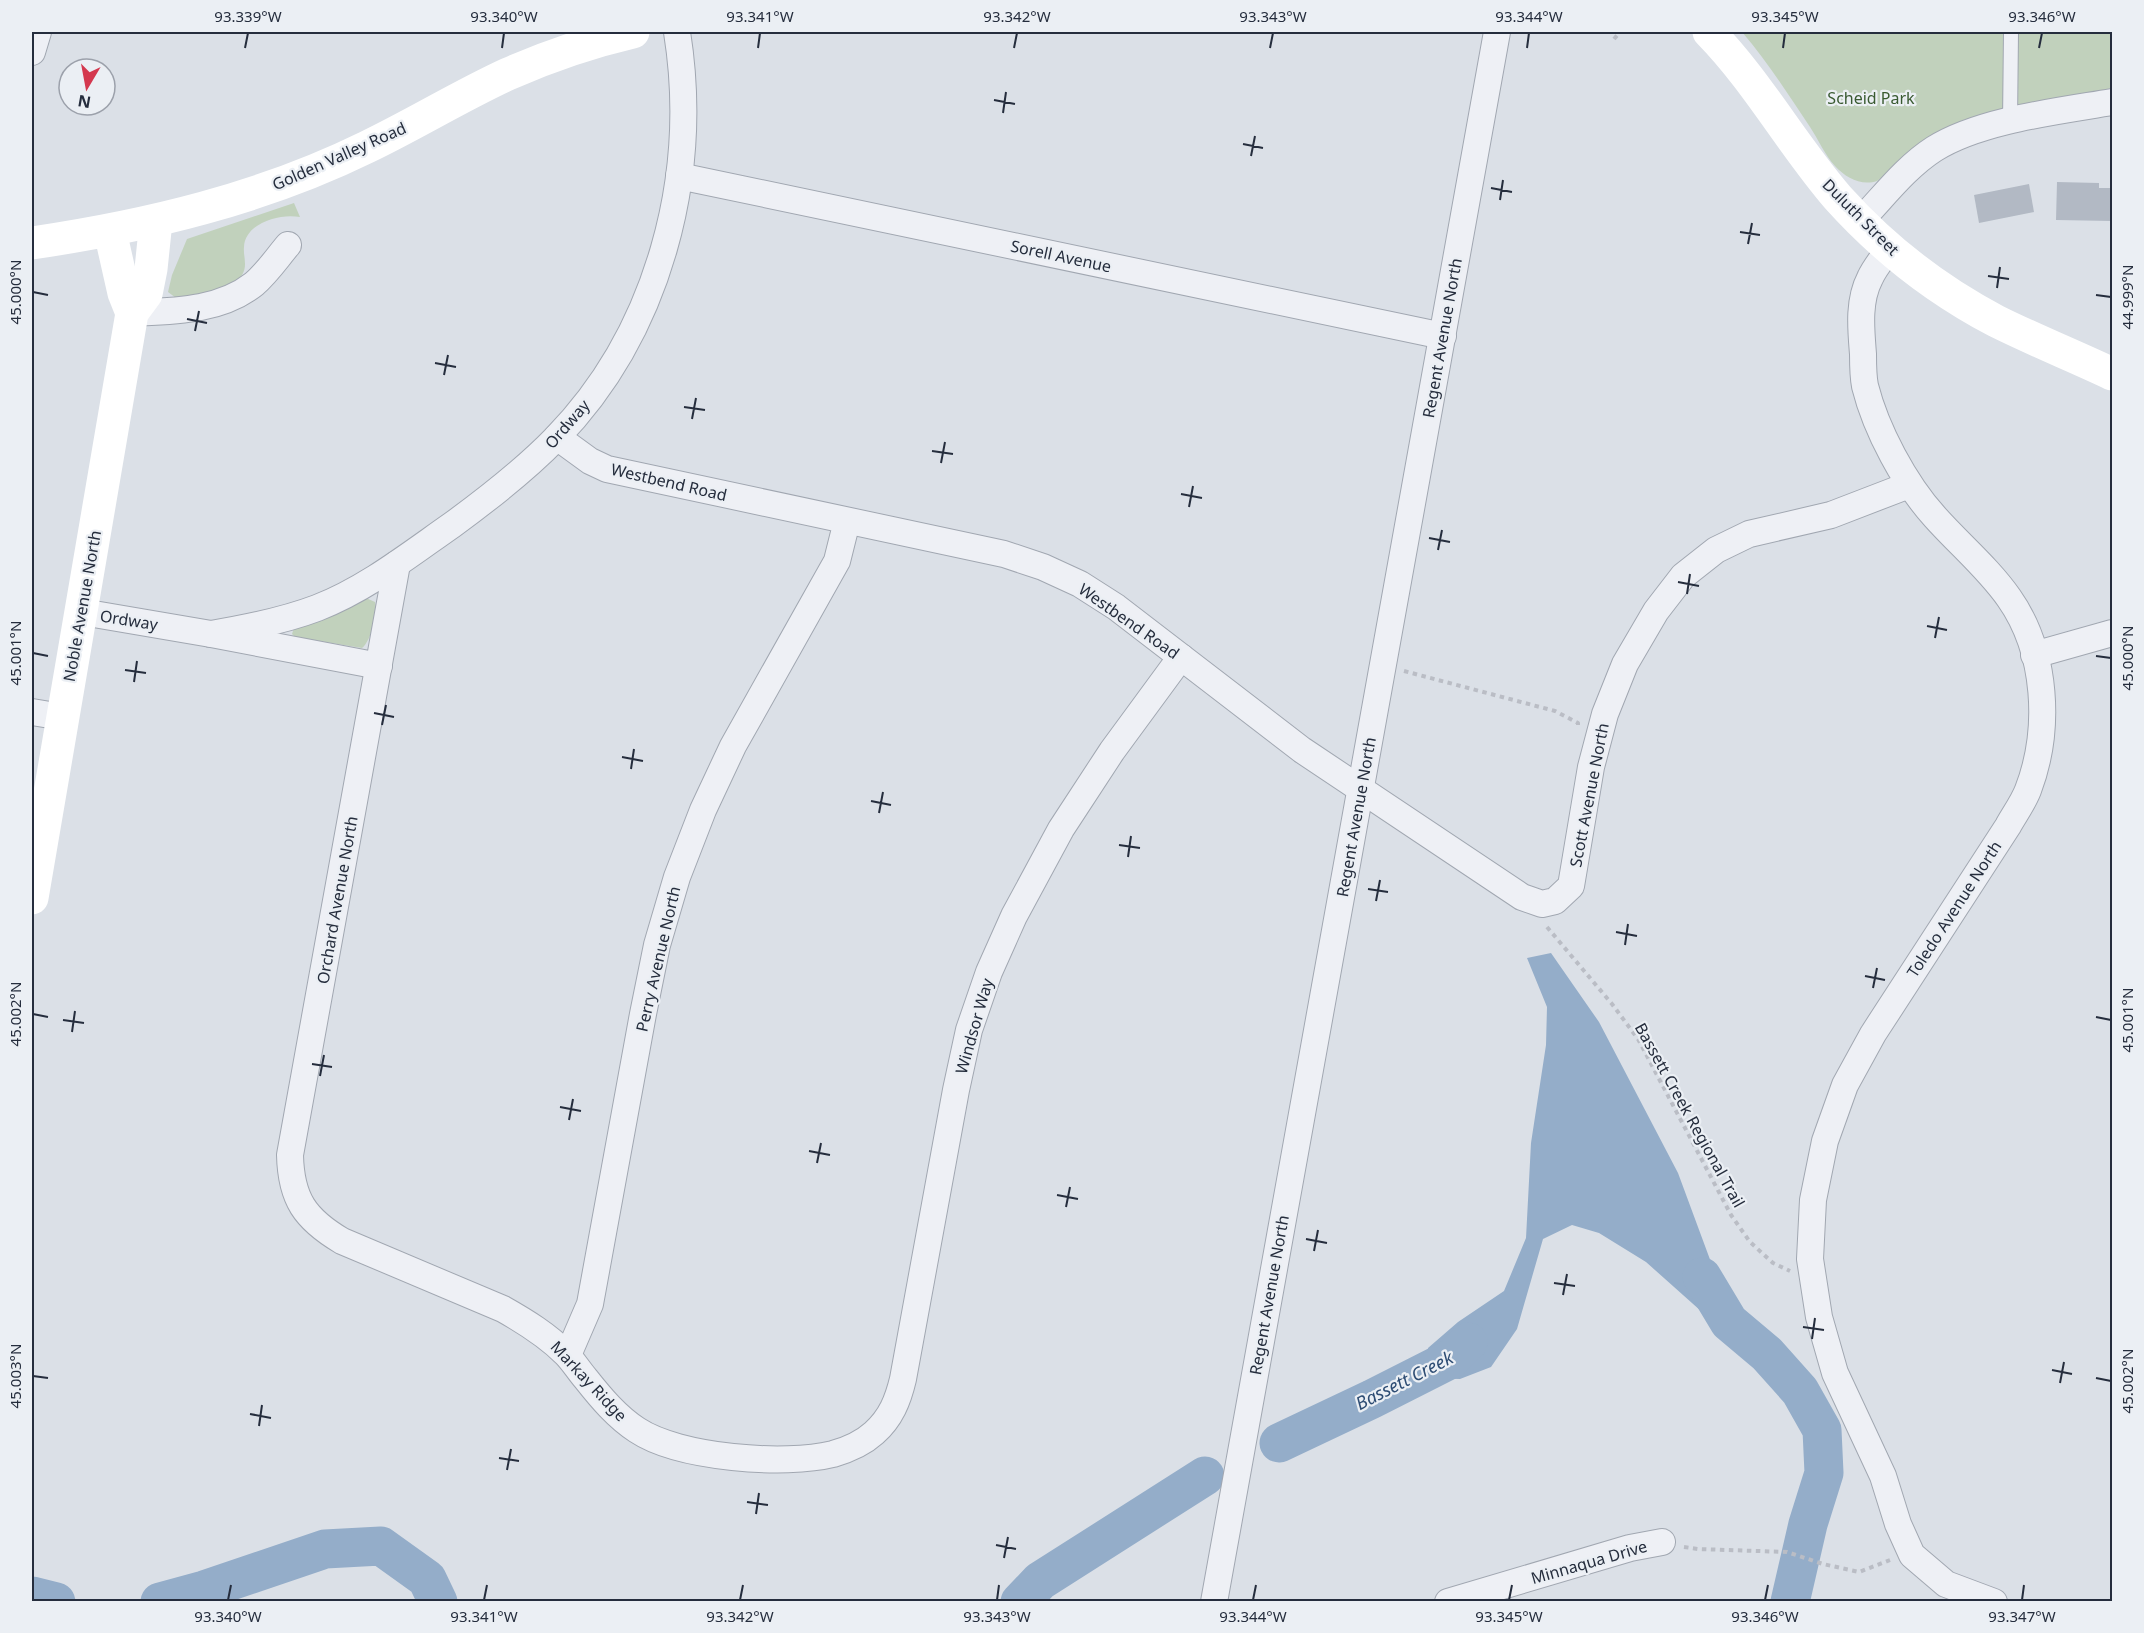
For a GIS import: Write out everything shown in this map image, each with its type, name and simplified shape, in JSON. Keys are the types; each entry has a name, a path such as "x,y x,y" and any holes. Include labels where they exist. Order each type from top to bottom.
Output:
{"street":[{"path":"32,52 38,32"},
{"name":"Golden Valley Road","path":"32,243 110,231 156,221 261,191 366,148 575,39 633,32"},
{"name":"Ordway","path":"212,634 274,622 317,608 342,597 397,564 497,492 557,437 609,371 636,324 660,258 675,202 680,176 683,83 677,32"},
{"name":"Regent Avenue North","path":"1214,1602 1497,32"},
{"name":"Duluth Street","path":"1709,32 1731,54 1818,173 1839,198 1890,248 1923,276 1956,298 1997,321 2112,374"},
{"path":"1861,220 1900,178 1933,150 1961,135 2010,122 2112,102"},
{"name":"Sorell Avenue","path":"680,176 1443,336"},
{"name":"Noble Avenue North","path":"32,898 47,715 82,612 132,313 146,294 156,221"},
{"name":"Noble Avenue North","path":"110,231 124,293 132,313"},
{"path":"132,313 198,308 222,302 241,293 256,282 288,245"},
{"name":"Toledo Avenue North","path":"1890,248 1870,276 1862,302 1865,385 1882,432 1909,485 1935,517 1985,567 2011,600 2028,634 2034,655 2043,713 2038,753 2028,791 2008,826 1873,1034 1845,1085 1825,1141 1813,1200 1810,1258 1820,1317 1835,1373 1883,1476 1898,1524 1912,1555 1946,1584 1994,1602"},
{"name":"Duluth Street","path":"2060,349 2112,356"},
{"name":"Westbend Road","path":"557,437 590,461 607,469 1004,554 1042,567 1080,584 1116,607 1302,750 1522,897 1542,904"},
{"name":"Scott Avenue North","path":"1542,904 1555,901 1571,886 1592,767 1605,714 1625,664 1656,611 1683,576 1716,550 1749,534 1831,515 1909,485"},
{"name":"Perry Avenue North","path":"568,1355 590,1304 657,945 677,877 703,810 733,746 837,561 847,521"},
{"name":"Orchard Avenue North","path":"320,1228 306,1211 296,1193 291,1176 290,1155 397,564"},
{"name":"Ordway","path":"82,612 379,666"},
{"path":"2034,655 2112,633"},
{"name":"Windsor Way","path":"872,1435 888,1419 898,1400 958,1080 969,1030 989,972 1014,916 1061,829 1112,751 1181,657"},
{"name":"Markay Ridge","path":"320,1228 342,1241 503,1309 527,1322 568,1355 603,1400 621,1418 638,1431 662,1443 684,1450 767,1458 799,1458 848,1449 872,1435"},
{"name":"Minnaqua Drive","path":"1448,1602 1630,1548 1662,1542"}],"lane":[{"path":"2010,122 2011,32"}],"path":[{"path":"1614,39 1620,32"},
{"path":"1400,670 1555,711 1578,723 1577,732"},
{"name":"Bassett Creek Regional Trail","path":"1542,904 1539,918 1606,996 1638,1039 1731,1215 1750,1242 1773,1263 1794,1273"},
{"path":"1662,1542 1698,1549 1787,1552 1858,1572 1891,1560 1887,1549"}],"green space":[{"name":"Scheid Park","path":"1742,32 2112,32 2112,88 1963,120 1942,131 1877,181 1860,182 1844,174 1831,162 1777,78"},
{"path":"294,203 300,217 274,218 250,232 244,247 244,272 237,280 221,288 192,296 176,298 168,292 172,275 187,239"},
{"path":"366,598 375,602 376,613 371,633 362,648 295,637 292,634 294,628"}],"water":[{"path":"1551,953 1599,1022 1678,1173 1734,1317 1720,1328 1646,1262 1599,1233 1572,1225 1543,1239 1517,1329 1491,1367 1460,1379 1425,1378 1428,1348 1458,1322 1504,1291 1526,1238 1531,1143 1546,1045 1547,1007 1527,958"}],"building":[{"path":"2057,182 2099,183 2099,188 2112,188 2112,221 2056,220"},
{"path":"2029,184 2034,212 1979,223 1974,195"}],"waterway":[{"name":"Bassett Creek","path":"1702,1277 1729,1322 1767,1354 1800,1391 1822,1430 1824,1473 1808,1524 1790,1602"},
{"name":"Bassett Creek","path":"1279,1443 1451,1359 1468,1342"},
{"name":"Bassett Creek","path":"1020,1602 1040,1581 1205,1476"},
{"name":"Bassett Creek","path":"160,1602 204,1590 325,1549 381,1546 427,1579 438,1602"},
{"name":"Bassett Creek","path":"32,1596 56,1602"}]}
